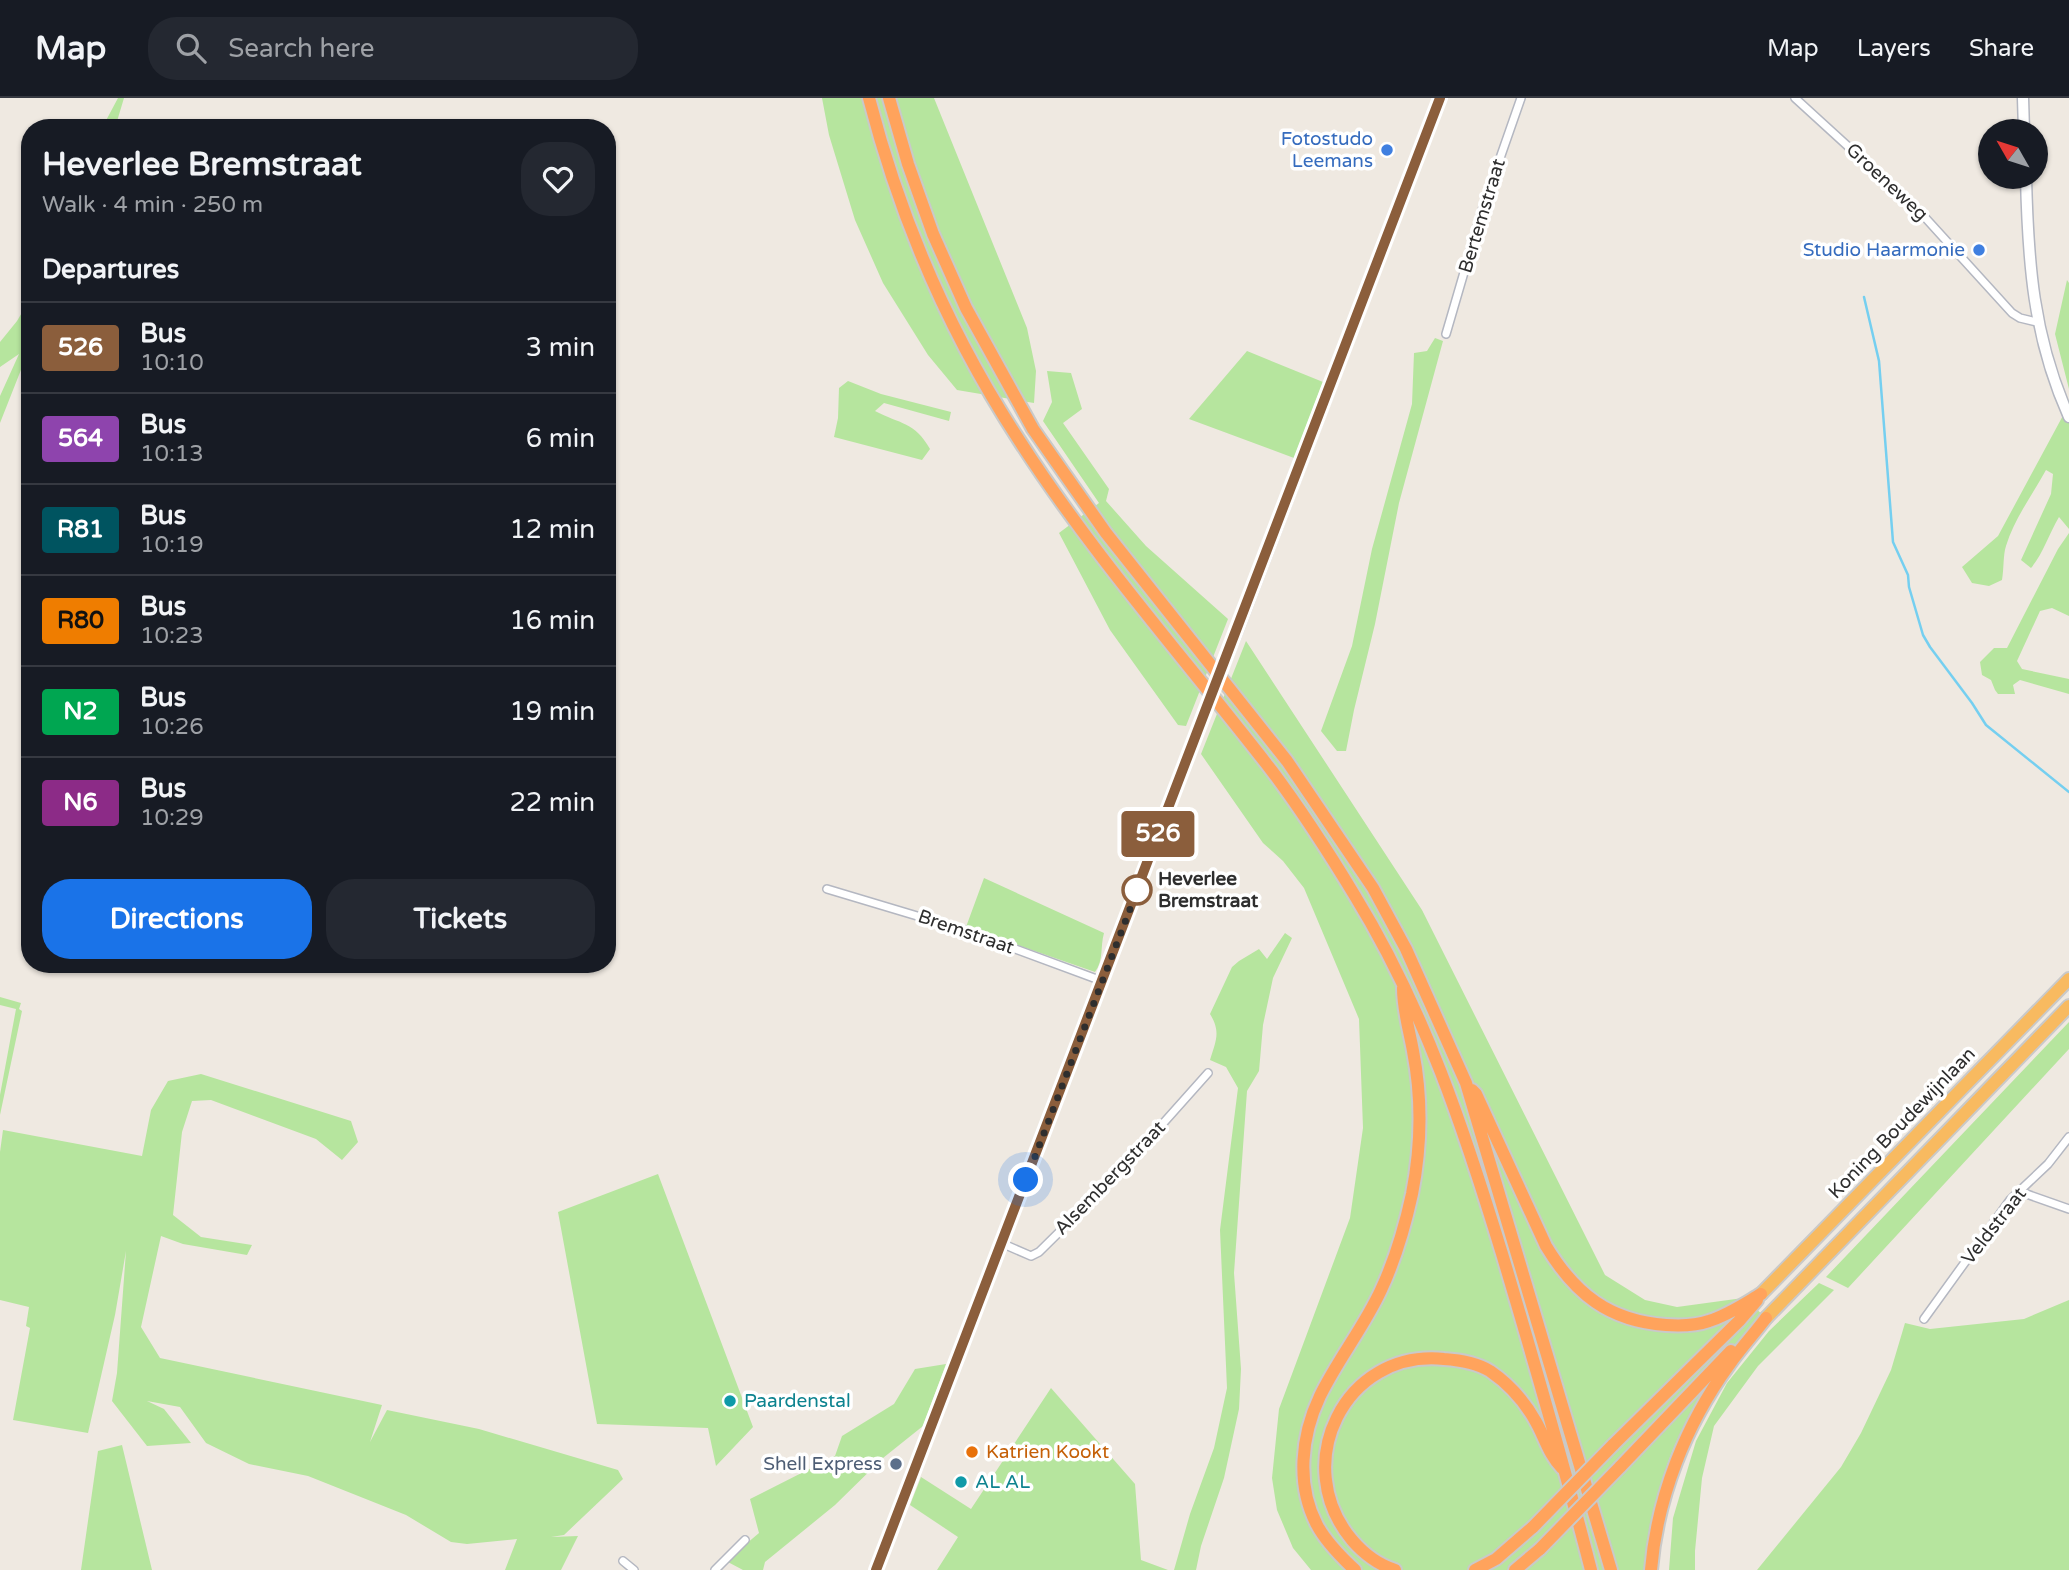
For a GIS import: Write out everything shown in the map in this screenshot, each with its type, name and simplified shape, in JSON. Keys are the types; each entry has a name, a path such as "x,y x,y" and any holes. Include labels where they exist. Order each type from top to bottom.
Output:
{"highway":[{"path":"869,98 890,172 949,316 1018,439 1093,546 1274,774 1357,899 1403,984 1418,1015 1469,1146 1565,1472 1591,1570"},
{"path":"888,98 908,164 966,308 1033,429 1107,533 1287,761 1373,888 1406,949 1466,1083 1611,1570"},
{"name":"Koning Boudewijnlaan","path":"1761,1294 2069,979"},
{"path":"1354,1570 1340,1556 1318,1525 1306,1493 1303,1458 1320,1396 1381,1290 1399,1242 1412,1194 1419,1143 1418,1098 1414,1052 1403,1007 1403,984"},
{"name":"Koning Boudewijnlaan","path":"1766,1318 2069,1006"},
{"path":"1466,1083 1476,1094 1546,1246 1573,1284 1595,1303 1619,1316 1646,1324 1684,1326 1707,1322 1728,1314 1761,1294"},
{"path":"1475,1570 1496,1559 1533,1527 1739,1321 1761,1294"},
{"path":"1516,1570 1540,1549 1766,1318"},
{"path":"1651,1570 1656,1529 1675,1462 1728,1365 1766,1318"},
{"path":"1395,1570 1370,1557 1344,1531 1326,1490 1324,1461 1329,1434 1349,1397 1383,1370 1429,1357 1460,1360 1488,1370 1516,1393 1535,1421 1553,1458 1565,1472"}],"main road":[{"path":"876,1570 1440,98"},
{"path":"2023,98 2024,119"},
{"path":"2026,189 2030,274 2037,322 2069,417"}],"street":[{"name":"Bertemstraat","path":"1446,334 1484,204 1521,98"},
{"name":"Groeneweg","path":"1796,98 1912,204 2012,313 2037,322"},
{"name":"Bremstraat","path":"827,889 964,930 1102,981"},
{"name":"Alsembergstraat","path":"1001,1243 1031,1256 1039,1252 1117,1175 1208,1073"},
{"name":"Veldstraat","path":"1924,1320 2018,1191 2048,1164 2069,1137"},
{"path":"2018,1191 2069,1209"},
{"path":"715,1570 745,1540"},
{"path":"623,1561 634,1570"}],"green space":[{"path":"118,98 124,98 118,119 107,119"},
{"path":"822,98 934,98 1027,328 1036,371 1034,403 957,390 928,355 883,283 855,220 829,135"},
{"path":"2067,280 2069,283 2069,389 2055,334"},
{"path":"21,314 21,370 0,423 0,396 19,354 0,367 0,342"},
{"path":"1435,338 1443,341 1399,503 1346,751 1337,751 1321,731 1352,646 1372,549 1412,404 1414,353 1427,351"},
{"path":"1247,351 1323,382 1294,458 1189,419"},
{"path":"1047,371 1071,373 1082,409 1063,423 1109,489 1106,501 1146,546 1228,619 1186,726 1178,725 1110,630 1059,533 1099,503 1043,421 1052,402"},
{"path":"848,381 881,394 951,412 949,421 884,403 875,411 919,434 930,449 922,460 834,437 839,388"},
{"path":"2066,410 2069,417 2069,529 2059,517 2031,568 2021,560 2051,494 2053,474 2046,470 2009,536 2002,580 1989,586 1972,583 1962,567 1998,536"},
{"path":"2069,533 2069,616 2052,608 2040,611 2017,661 2022,669 2069,679 2069,694 2020,680 2013,685 2015,694 1998,694 1991,680 1982,675 1980,662 1994,648 2007,648"},
{"path":"1246,641 1422,910 1605,1275 1645,1300 1677,1307 1743,1298 1762,1314 1703,1395 1678,1439 1662,1485 1651,1570 1311,1570 1293,1548 1277,1510 1272,1478 1279,1409 1350,1218 1363,1128 1359,1019 1304,888 1283,861 1263,843 1201,754"},
{"path":"984,878 1104,933 1101,958 1095,972 966,927"},
{"path":"1285,933 1292,938 1273,978 1263,1025 1259,1071 1247,1091 1234,1273 1241,1369 1239,1409 1224,1478 1201,1546 1196,1570 1174,1570 1190,1514 1214,1448 1227,1388 1220,1230 1238,1088 1226,1067 1210,1060 1216,1031 1210,1014 1232,967 1259,949 1267,959"},
{"path":"0,997 21,1003 19,1009 22,1011 0,1115 0,1095 16,1009 0,1005"},
{"path":"2069,1022 2069,1049 1848,1288 1826,1277"},
{"path":"201,1074 351,1121 358,1142 342,1160 316,1139 211,1100 192,1101 182,1132 173,1215 201,1237 252,1245 247,1255 183,1244 161,1236 141,1327 160,1358 382,1405 370,1442 387,1410 479,1429 618,1470 623,1479 564,1535 551,1537 578,1536 561,1570 505,1570 517,1539 467,1544 451,1542 406,1515 308,1476 249,1464 206,1443 180,1407 147,1401 164,1409 191,1443 147,1446 112,1401 117,1373 126,1251 115,1315 88,1433 13,1420 30,1328 26,1326 29,1307 0,1300 0,1152 3,1130 142,1156 151,1110 168,1081"},
{"path":"658,1174 753,1427 716,1466 708,1428 597,1424 558,1212"},
{"path":"1819,1283 1834,1290 1758,1366 1714,1426 1702,1478 1695,1570 1669,1570 1673,1518 1696,1441 1727,1383 1769,1331"},
{"path":"2069,1300 2069,1570 1757,1570 1841,1467 1861,1433 1891,1370 1905,1323 1930,1329 2024,1319"},
{"path":"946,1364 923,1426 883,1458 835,1505 765,1562 763,1570 743,1570 726,1561 759,1533 750,1499 835,1456 842,1436 894,1404 915,1369"},
{"path":"1051,1388 1135,1484 1141,1560 1168,1570 937,1570 958,1537 910,1505 921,1477 971,1509"},
{"path":"122,1445 152,1570 81,1570 98,1451"}],"waterway":[{"path":"1864,297 1879,361 1893,542 1908,575 1923,635 1986,725 2069,792"}],"bus line":[{"name":"526","path":"876,1570 1440,98"}],"place":[{"name":"Fotostudo Leemans","path":"1387,150"},
{"name":"Studio Haarmonie","path":"1979,250"},
{"name":"Heverlee Bremstraat","path":"1137,890"},
{"name":"Paardenstal","path":"730,1401"},
{"name":"Katrien Kookt","path":"972,1452"},
{"name":"Shell Express","path":"896,1464"},
{"name":"AL AL","path":"961,1482"}],"route":[{"path":"1026,1180 1142,878 1137,890"}]}
